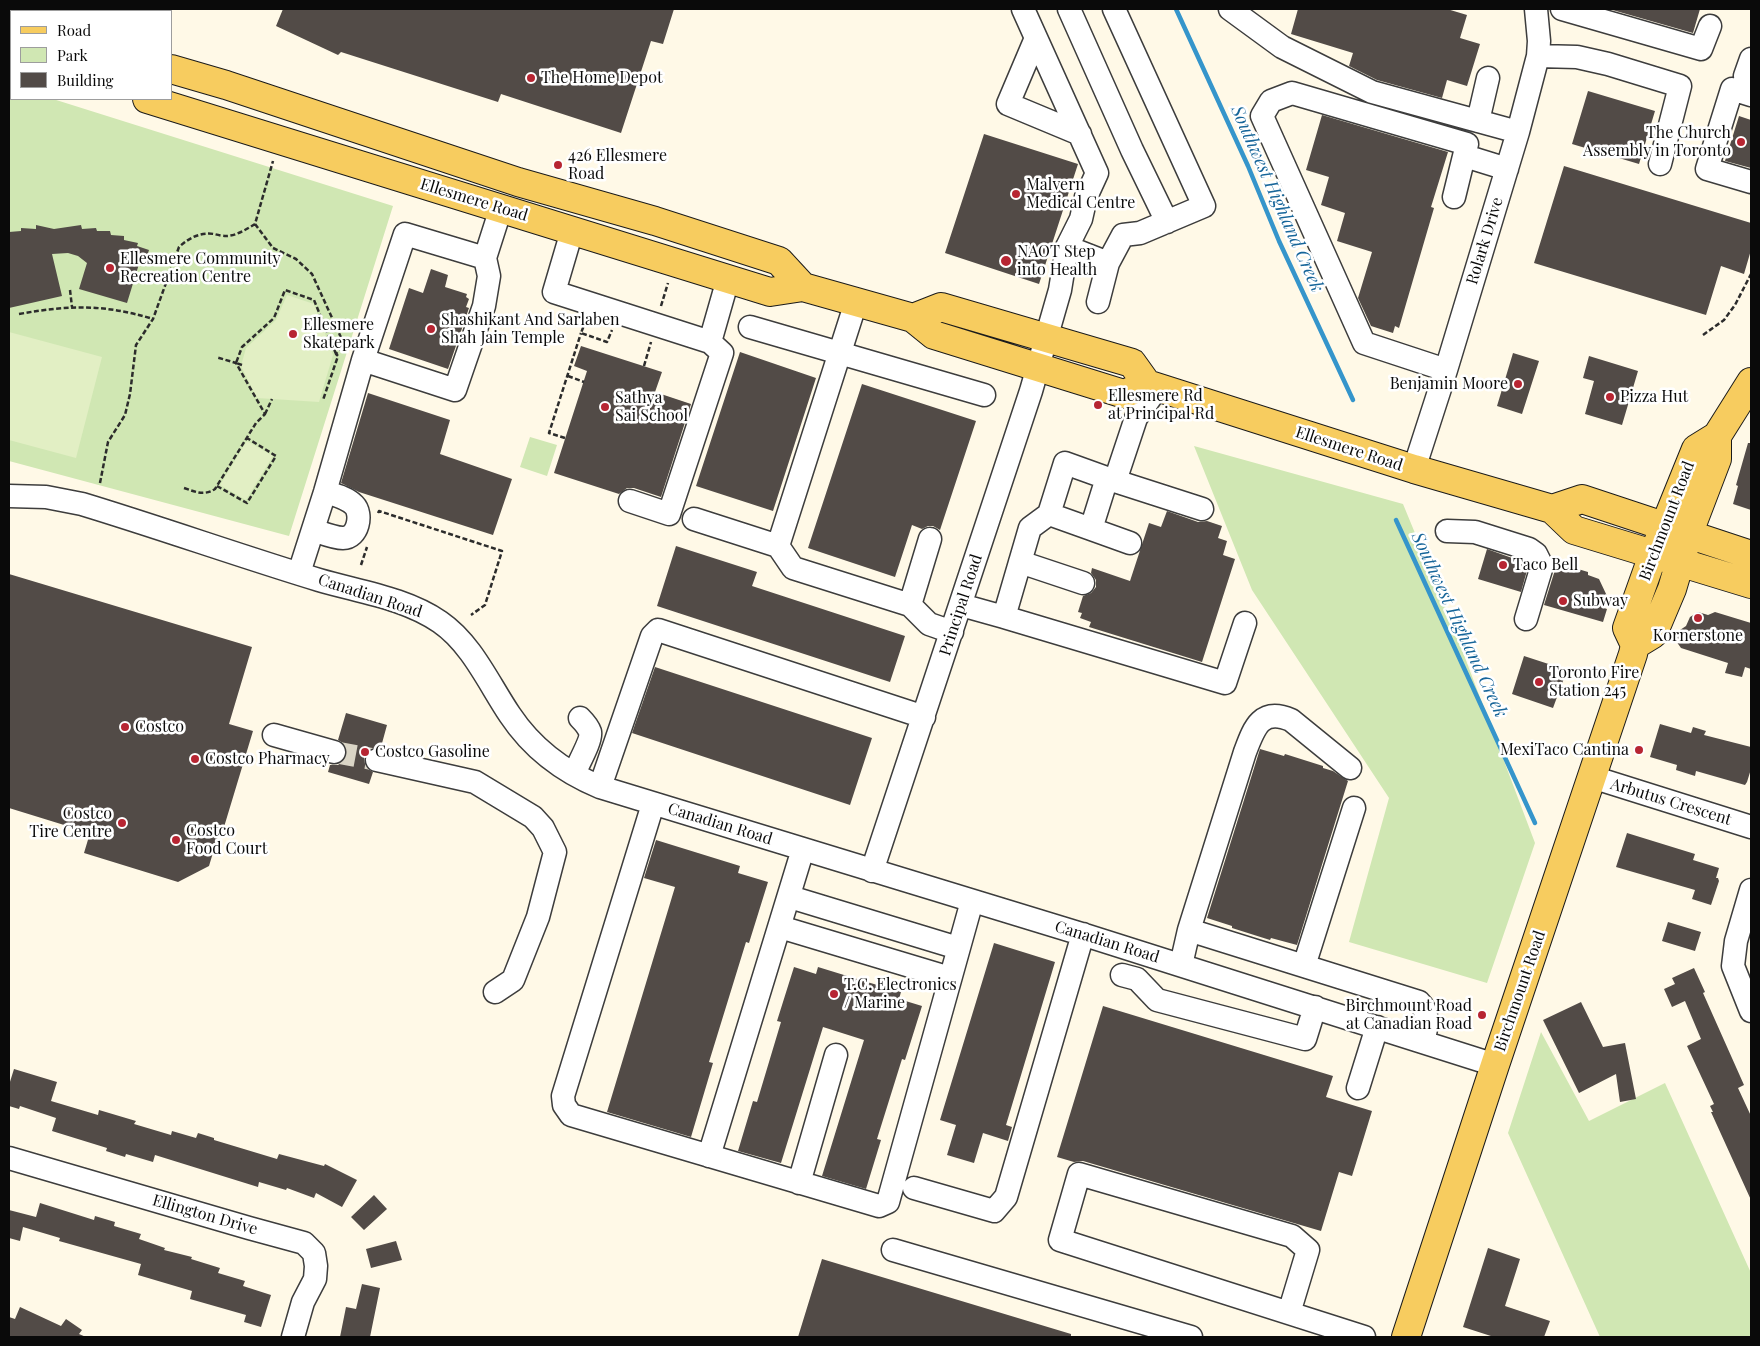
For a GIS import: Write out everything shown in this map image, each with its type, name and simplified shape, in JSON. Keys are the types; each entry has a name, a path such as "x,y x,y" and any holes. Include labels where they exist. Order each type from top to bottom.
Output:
{"main road":[{"name":"Ellesmere Road","path":"172,69 226,85 518,182 655,221 779,261 803,287"},
{"name":"Ellesmere Road","path":"149,100 770,292 803,287 913,318 934,335 1039,366 1124,394 1153,386 1414,469 1552,509 1574,530 1751,584"},
{"path":"505,209 518,182"},
{"path":"913,318 941,307 1132,363 1153,386"},
{"name":"Birchmount Road","path":"1406,1337 1635,645 1653,634 1672,588 1679,562 1676,531 1696,449 1717,436 1751,382"},
{"path":"1552,509 1582,499 1751,555"},
{"name":"Birchmount Road","path":"1635,645 1627,628 1653,555 1676,531"}],"street":[{"name":"Principal Road","path":"872,871 1039,366 1060,290 1067,247 1097,174 1023,9"},
{"path":"1069,9 1132,150 1167,222"},
{"path":"1098,302 1108,263 1123,235 1140,234 1204,206 1114,9"},
{"path":"1230,9 1282,47 1372,92 1518,132"},
{"name":"Rolark Drive","path":"1414,469 1518,132 1538,56 1539,40 1536,9"},
{"path":"1562,9 1701,49 1710,26"},
{"path":"1036,38 1008,104 1080,134"},
{"path":"1538,56 1577,57 1608,64 1680,86 1660,164"},
{"path":"1751,59 1745,76 1751,78"},
{"path":"1478,121 1488,78"},
{"path":"1751,95 1732,89 1707,169 1751,182"},
{"path":"1446,370 1364,343 1262,116 1271,101 1292,93 1467,144 1454,197"},
{"path":"1465,156 1507,169"},
{"path":"363,360 455,390 484,306 489,276 485,258 505,209"},
{"path":"572,231 554,292 710,342 722,354 669,514 630,501"},
{"path":"299,573 325,492 363,360 405,234 485,258"},
{"path":"1067,247 1108,263"},
{"path":"710,342 728,279"},
{"path":"778,546 856,302"},
{"path":"750,327 984,395"},
{"path":"1091,529 1136,418 1153,386"},
{"path":"1004,617 1030,528 1049,514 1064,463 1202,509"},
{"path":"313,530 342,538 349,537 356,528 359,514 355,506 342,498 325,492"},
{"name":"Canadian Road","path":"9,496 46,497 82,504 420,610 442,623 460,640 470,652 511,717 528,738 558,765 600,787 1083,934 1495,1065"},
{"path":"1049,514 1130,543"},
{"path":"694,519 778,546 793,568 910,605 929,624 952,632"},
{"path":"1447,531 1475,532 1528,549 1536,554 1541,560 1542,566 1526,620"},
{"path":"910,605 930,539"},
{"path":"1020,562 1083,583"},
{"path":"961,605 1225,683 1245,623"},
{"path":"600,787 652,636 658,630 924,717"},
{"path":"1181,965 1188,930 1245,752 1257,723 1269,717 1278,716 1291,720 1350,768"},
{"path":"574,774 589,741 590,733 580,718"},
{"path":"274,735 334,752"},
{"path":"377,760 476,782 533,818 544,828 555,852 538,917 513,980 495,992"},
{"name":"Arbutus Crescent","path":"1592,777 1751,826"},
{"path":"653,804 563,1096 564,1105 571,1114 709,1156 879,1206 888,1202 972,901"},
{"path":"1304,966 1354,808"},
{"path":"709,1156 790,897 803,849"},
{"path":"1751,890 1736,941 1733,966 1751,1010"},
{"path":"790,897 958,948"},
{"path":"780,927 950,978"},
{"path":"1188,930 1419,1002 1424,1006 1426,1014 1426,1032 1423,1042"},
{"path":"914,1188 994,1211 1006,1197 1083,934"},
{"path":"1122,975 1137,980 1157,1000 1305,1039 1315,1007"},
{"path":"1358,1088 1377,1027"},
{"path":"799,1183 836,1055"},
{"name":"Ellington Drive","path":"9,1158 304,1243 314,1253 316,1266 314,1279 303,1302 293,1337"},
{"path":"1289,1313 1308,1250 1292,1236 1079,1174 1060,1240 1364,1337"},
{"path":"893,1250 1191,1337"}],"path":[{"path":"100,483 108,442 125,415 130,394 136,345 153,319 179,247 197,235 207,233 226,236 236,234 255,224 274,156"},
{"path":"255,224 273,248 296,259 312,274 344,344 336,354"},
{"path":"1703,335 1724,320 1736,305 1751,274"},
{"path":"660,310 670,279"},
{"path":"70,290 72,306"},
{"path":"236,363 242,347 274,318 285,290 314,300 338,356 323,400"},
{"path":"20,314 72,306 108,308 153,319"},
{"path":"565,438 549,434 588,315"},
{"path":"578,320 585,323"},
{"path":"581,333 607,342 612,330"},
{"path":"644,366 651,342"},
{"path":"216,357 242,364"},
{"path":"236,363 265,414"},
{"path":"568,376 584,382"},
{"path":"184,488 203,494 209,493 217,486 256,423 265,414 272,399"},
{"path":"217,486 247,503 276,456 247,438"},
{"path":"376,518 379,511 502,551 485,605 471,615"},
{"path":"361,565 369,541"}],"green space":[{"path":"9,90 10,100 56,100 393,206 289,536 9,461"},
{"name":"Ellesmere Skatepark","path":"287,295 314,304 333,355 319,402 257,398 241,366 246,348 276,320"},
{"path":"9,332 102,357 76,458 9,440"},
{"path":"530,437 557,445 547,476 520,467"},
{"path":"247,441 273,456 246,500 220,485"},
{"path":"1194,446 1403,504 1450,618 1535,843 1487,983 1349,942 1389,798 1252,590"},
{"path":"1541,1032 1589,1121 1665,1083 1751,1273 1751,1337 1600,1337 1508,1133"}],"building":[{"name":"The Home Depot","path":"283,9 674,9 663,44 651,41 621,133 501,94 498,102 341,52 338,55 276,26"},
{"path":"1298,9 1447,9 1467,15 1460,38 1480,44 1467,86 1447,80 1442,98 1377,80 1349,66 1353,53 1291,34"},
{"path":"1609,9 1700,9 1693,33"},
{"path":"1588,91 1655,111 1639,164 1572,144"},
{"path":"1322,115 1448,152 1431,207 1434,208 1399,328 1395,326 1393,333 1371,326 1358,298 1372,252 1337,241 1345,213 1321,205 1329,177 1306,170"},
{"name":"The Church Assembly in Toronto","path":"1739,116 1751,120 1751,168 1725,161"},
{"name":"Malvern Medical Centre","path":"984,134 1078,164 1039,284 945,253"},
{"path":"1564,166 1751,223 1751,250 1744,274 1721,266 1706,315 1534,263"},
{"name":"Ellesmere Community Recreation Centre","path":"36,225 54,229 81,225 82,229 96,228 97,231 110,231 111,235 124,236 124,240 138,243 137,246 149,250 144,266 139,264 127,303 79,289 87,263 78,256 68,253 52,254 62,296 9,308 9,232 21,231 21,228 36,229"},
{"name":"Shashikant And Sarlaben Shah Jain Temple","path":"431,269 448,275 445,287 467,294 466,297 469,299 466,307 469,308 448,369 389,349 409,288 423,293"},
{"path":"581,346 662,372 655,392 691,404 661,497 634,488 627,488 619,494 554,473 587,371 574,366"},
{"path":"740,352 816,378 773,511 696,486"},
{"name":"Benjamin Moore","path":"1513,353 1539,361 1522,414 1497,406"},
{"name":"Pizza Hut","path":"1589,356 1638,371 1622,425 1585,414 1594,381 1583,378"},
{"path":"862,384 976,421 940,530 933,526 922,529 912,525 895,577 808,548"},
{"path":"368,393 450,420 440,454 512,479 493,535 359,492 341,483"},
{"path":"1748,443 1751,443 1751,510 1733,504 1738,486 1736,485"},
{"path":"1167,511 1198,522 1207,521 1222,526 1218,538 1227,541 1223,555 1235,559 1202,662 1089,627 1091,622 1080,618 1082,613 1078,612 1083,596 1091,593 1096,587 1096,580 1091,573 1092,568 1130,581 1149,523 1161,527"},
{"path":"676,546 757,572 752,586 905,636 890,682 657,606"},
{"name":"Taco Bell","path":"1487,549 1526,563 1528,567 1521,592 1478,579"},
{"path":"1554,565 1567,569 1568,566 1588,572 1588,575 1599,579 1607,596 1604,608 1607,609 1603,622 1544,605 1555,570"},
{"name":"Costco","path":"9,574 252,647 229,724 253,731 224,827 221,826 209,866 178,882 84,853 90,833 9,808"},
{"path":"1698,612 1708,615 1715,612 1751,623 1751,669 1745,667 1742,677 1725,673 1728,663 1681,648 1676,641 1680,630 1686,626 1690,617"},
{"name":"Toronto Fire Station 245","path":"1524,656 1567,670 1553,708 1512,694"},
{"path":"655,667 872,738 850,805 632,733"},
{"path":"346,713 387,725 381,747 373,748 364,757 368,769 373,772 369,784 328,772 330,765 338,765 346,756 347,748 338,740"},
{"path":"1660,724 1691,733 1693,727 1706,731 1704,735 1751,747 1751,769 1745,785 1696,771 1695,776 1676,770 1677,765 1650,757"},
{"path":"1260,749 1284,756 1285,754 1323,766 1323,768 1333,771 1348,781 1297,945 1271,938 1270,940 1207,918"},
{"path":"1627,833 1695,854 1693,860 1719,868 1716,878 1719,881 1711,905 1692,899 1695,890 1616,867"},
{"path":"656,840 740,866 738,873 768,882 749,943 746,942 709,1062 713,1063 691,1137 607,1112 675,887 644,878"},
{"path":"1668,922 1701,932 1695,951 1662,941"},
{"path":"994,943 1055,962 1006,1125 1012,1127 1008,1141 983,1133 974,1163 947,1155 956,1125 940,1120"},
{"path":"794,967 816,974 818,967 901,992 899,999 922,1006 905,1060 902,1059 877,1139 881,1140 866,1189 822,1176 864,1040 823,1027 781,1163 738,1151 753,1101 757,1102 781,1022 777,1021"},
{"path":"1694,968 1705,992 1703,993 1744,1085 1738,1088 1751,1116 1751,1200 1711,1112 1713,1112 1710,1106 1714,1104 1687,1046 1701,1039 1685,1001 1672,1007 1664,989 1675,984 1672,978"},
{"path":"1581,1002 1603,1047 1625,1043 1636,1099 1620,1102 1616,1074 1579,1093 1543,1020"},
{"path":"1103,1006 1333,1076 1326,1097 1372,1111 1352,1176 1339,1172 1321,1231 1083,1161 1074,1162 1057,1157"},
{"path":"14,1069 57,1082 51,1101 98,1115 99,1110 136,1121 134,1124 171,1135 172,1131 196,1138 198,1133 214,1138 214,1140 277,1159 279,1154 324,1166 325,1164 357,1180 342,1207 316,1193 314,1198 287,1188 286,1190 259,1182 258,1187 155,1155 153,1162 126,1154 125,1157 106,1151 107,1148 52,1131 56,1118 20,1106 19,1109 9,1106 9,1085"},
{"path":"374,1195 387,1209 364,1230 351,1217"},
{"path":"40,1203 94,1220 95,1216 115,1222 114,1226 141,1234 139,1239 165,1248 164,1250 192,1257 191,1259 220,1268 218,1273 245,1281 243,1286 271,1295 261,1327 244,1322 246,1315 190,1299 192,1291 138,1275 141,1264 59,1241 60,1238 23,1227 20,1241 9,1238 9,1210 36,1217"},
{"path":"396,1241 402,1260 371,1268 366,1249"},
{"path":"1488,1248 1520,1259 1505,1306 1550,1321 1544,1337 1494,1337 1463,1327"},
{"path":"822,1259 1071,1334 1071,1337 798,1337"},
{"path":"362,1284 380,1288 370,1337 340,1337 346,1307 356,1309"},
{"path":"20,1307 61,1326 66,1319 82,1330 79,1334 86,1337 9,1337 9,1317 15,1319"}],"waterway":[{"name":"Southwest Highland Creek","path":"1176,9 1248,166 1279,241 1353,400"},
{"name":"Southwest Highland Creek","path":"1396,520 1535,823"}],"tunnel":[{"path":"334,752 377,760"}],"place":[{"name":"The Home Depot","path":"531,78"},
{"name":"The Church Assembly in Toronto","path":"1741,142"},
{"name":"426 Ellesmere Road","path":"558,165"},
{"name":"Malvern Medical Centre","path":"1016,194"},
{"name":"NAOT Step into Health","path":"1006,261"},
{"name":"Ellesmere Community Recreation Centre","path":"110,268"},
{"name":"Shashikant And Sarlaben Shah Jain Temple","path":"431,329"},
{"name":"Ellesmere Skatepark","path":"293,334"},
{"name":"Benjamin Moore","path":"1518,384"},
{"name":"Pizza Hut","path":"1610,397"},
{"name":"Ellesmere Rd at Principal Rd","path":"1098,405"},
{"name":"Sathya Sai School","path":"605,407"},
{"name":"Taco Bell","path":"1503,565"},
{"name":"Subway","path":"1563,601"},
{"name":"Kornerstone","path":"1698,618"},
{"name":"Toronto Fire Station 245","path":"1539,682"},
{"name":"Costco","path":"125,727"},
{"name":"MexiTaco Cantina","path":"1639,750"},
{"name":"Costco Gasoline","path":"365,752"},
{"name":"Costco Pharmacy","path":"195,759"},
{"name":"Costco Tire Centre","path":"122,823"},
{"name":"Costco Food Court","path":"176,840"},
{"name":"T.C. Electronics / Marine","path":"834,994"},
{"name":"Birchmount Road at Canadian Road","path":"1482,1015"}]}
